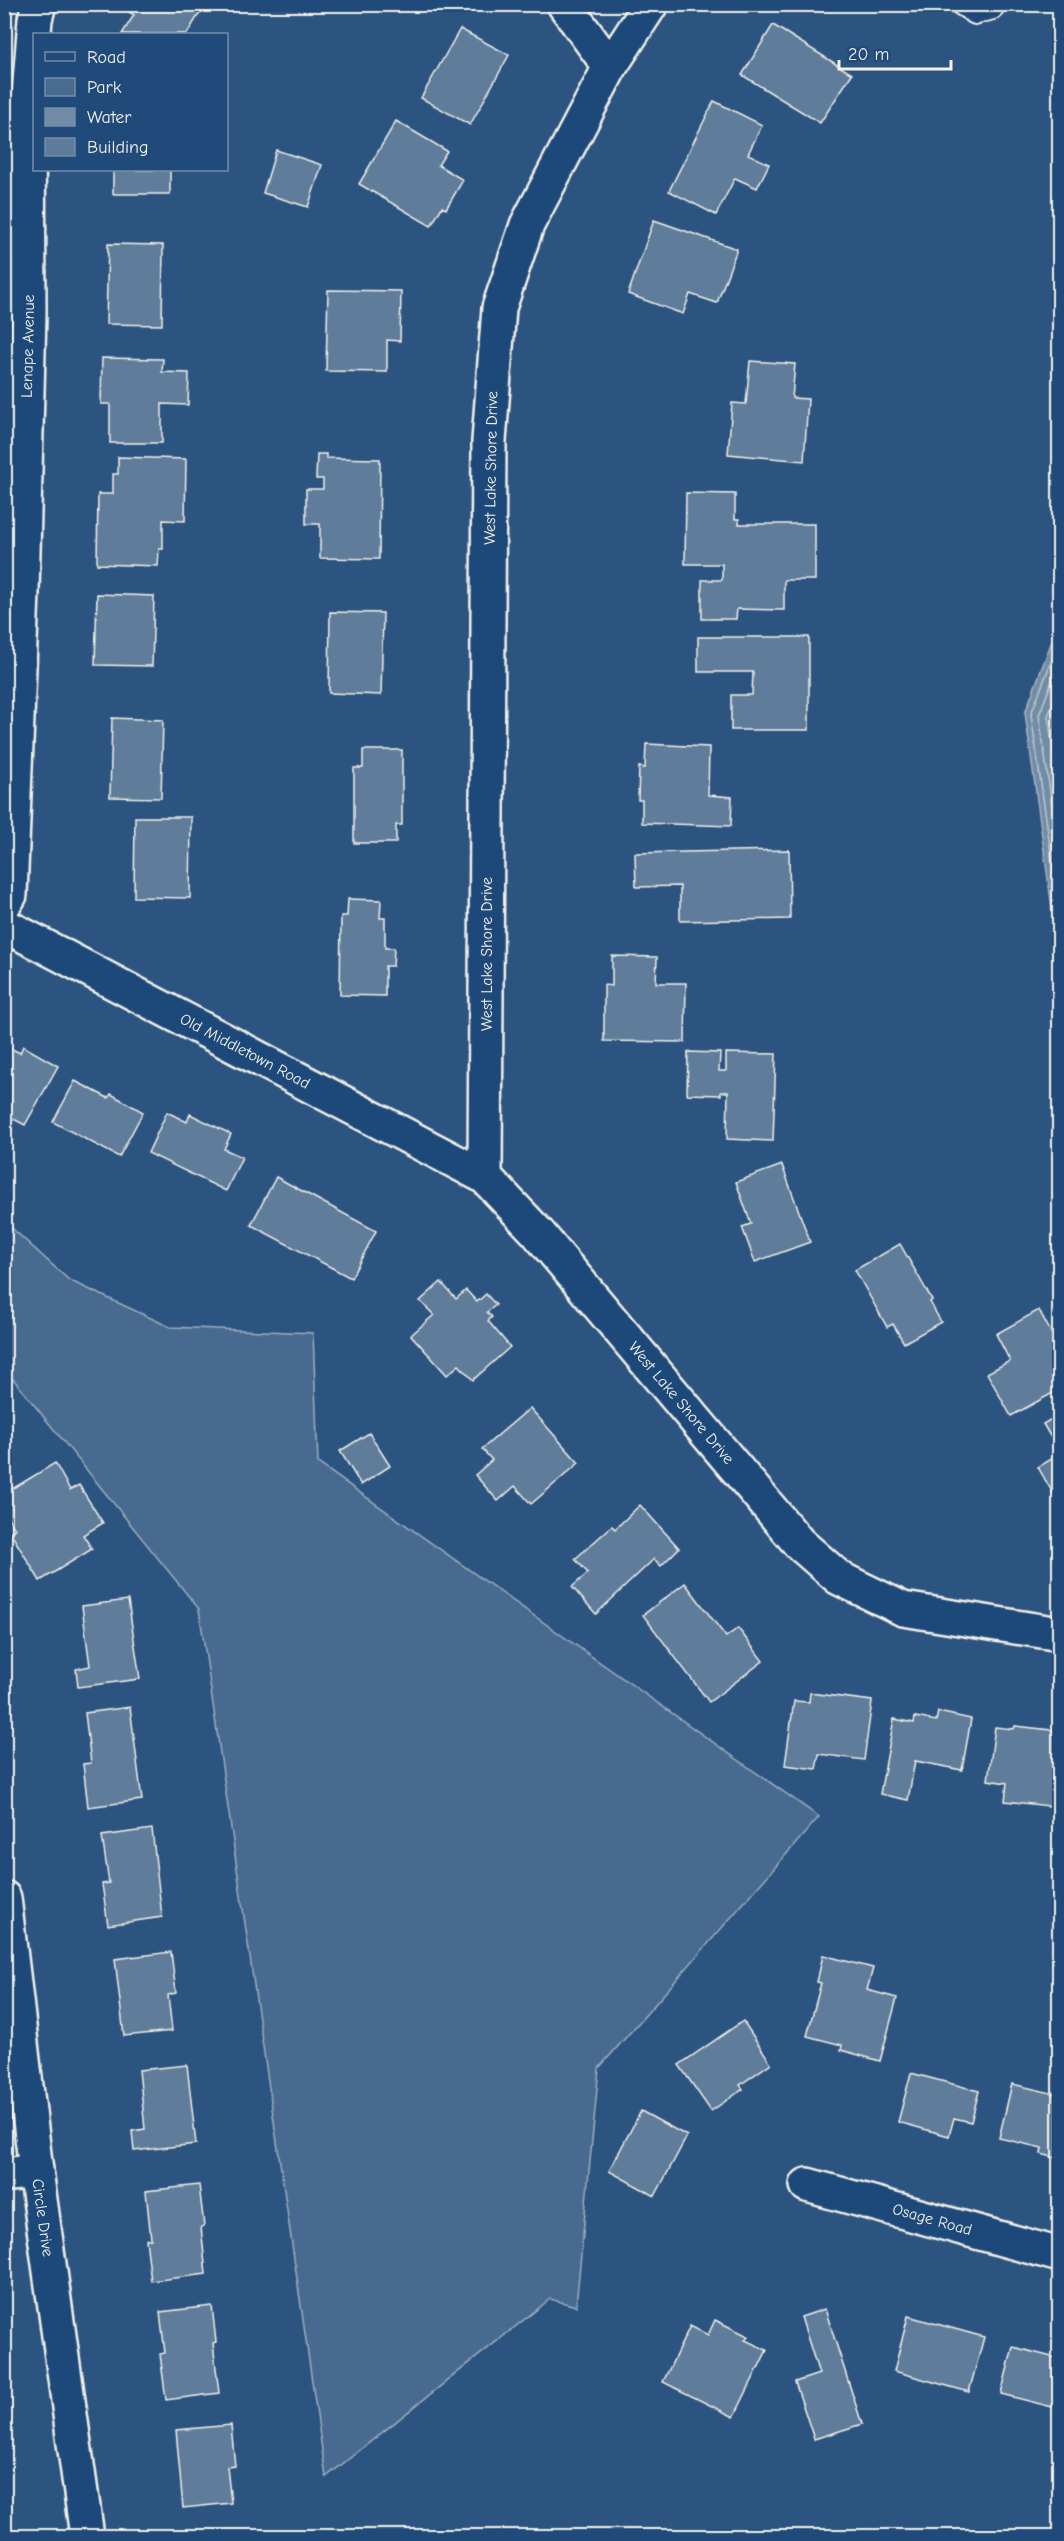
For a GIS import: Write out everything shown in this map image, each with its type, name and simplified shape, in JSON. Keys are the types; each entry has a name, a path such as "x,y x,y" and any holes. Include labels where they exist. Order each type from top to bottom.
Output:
{"street":[{"name":"Lenape Avenue","path":"34,33 39,4"},
{"path":"564,4 610,67"},
{"name":"West Lake Shore Drive","path":"651,4 610,67 527,225 499,308 489,441 485,1177 538,1233 799,1543 839,1578 903,1609 1059,1634"},
{"name":"Lenape Avenue","path":"4,904 10,894 22,592 29,312 28,107 33,44"},
{"name":"Old Middletown Road","path":"4,925 485,1177"},
{"name":"Circle Drive","path":"4,1898 36,2171 87,2536"},
{"path":"4,2175 36,2171"},
{"name":"Osage Road","path":"807,2185 1059,2255"}],"lane":[{"path":"957,4 975,15 993,10 996,4"}],"green space":[{"path":"4,1221 69,1280 170,1327 313,1333 318,1463 819,1817 599,2068 576,2306 550,2299 326,2477 199,1609 14,1380 5,1374"}],"water":[{"path":"1059,622 1059,959 1025,713"}],"building":[{"path":"117,4 205,4 188,33 123,33 134,15"},
{"path":"773,25 852,74 820,123 742,75"},
{"path":"460,29 509,55 470,125 421,98"},
{"path":"714,101 762,125 748,154 769,164 757,188 735,178 716,215 669,191"},
{"path":"396,121 447,151 438,165 463,180 446,209 442,207 431,226 359,184"},
{"path":"276,150 322,165 308,207 263,193"},
{"path":"113,171 170,171 170,194 113,194"},
{"path":"654,220 737,249 717,303 690,294 683,314 628,294"},
{"path":"108,244 163,245 162,325 106,324"},
{"path":"328,290 401,291 400,341 387,340 387,372 326,371"},
{"path":"102,358 163,359 162,372 189,373 188,405 162,404 162,443 110,443 110,404 101,404"},
{"path":"750,361 795,364 792,398 808,399 804,461 728,454 732,403 746,404"},
{"path":"317,454 326,454 326,458 380,459 379,559 320,558 320,524 306,524 306,489 323,489 323,479 316,479"},
{"path":"118,457 186,459 185,521 163,520 163,549 159,549 158,566 97,564 98,494 113,494 113,474 118,474"},
{"path":"686,493 735,494 735,519 739,519 739,524 815,524 815,580 784,580 784,610 737,609 736,619 702,619 702,580 722,580 722,564 685,564"},
{"path":"97,594 154,596 152,666 95,665"},
{"path":"330,612 383,613 381,695 329,693"},
{"path":"698,637 809,637 809,730 731,730 731,695 752,695 753,672 698,672"},
{"path":"112,718 163,720 161,798 110,797"},
{"path":"646,744 709,747 708,795 732,797 731,826 642,823 642,800 638,800 639,767 645,768"},
{"path":"363,750 402,750 402,825 396,825 396,843 354,843 354,768 363,768"},
{"path":"135,817 191,817 190,898 134,897"},
{"path":"789,850 790,919 680,921 680,886 636,887 635,853"},
{"path":"348,899 381,900 380,918 385,918 385,948 394,948 393,966 385,966 385,996 340,995 341,916 347,916"},
{"path":"612,956 657,957 656,983 686,983 685,1042 604,1041 604,985 612,986"},
{"path":"4,1045 20,1053 23,1046 58,1066 25,1125 4,1114 10,1101 4,1097"},
{"path":"688,1052 720,1053 719,1071 726,1071 726,1053 776,1054 773,1141 727,1139 728,1092 721,1092 721,1095 687,1094"},
{"path":"75,1081 108,1098 111,1094 143,1112 119,1157 53,1122"},
{"path":"167,1112 187,1122 190,1114 231,1134 224,1149 242,1157 226,1191 148,1153"},
{"path":"782,1165 810,1242 755,1262 742,1227 751,1224 736,1182"},
{"path":"276,1177 376,1231 351,1278 251,1225"},
{"path":"900,1244 932,1300 930,1302 941,1322 904,1343 893,1324 887,1327 855,1270"},
{"path":"441,1282 456,1299 466,1290 477,1302 486,1294 496,1305 487,1312 492,1317 488,1321 510,1347 473,1380 459,1365 447,1375 411,1335 434,1315 420,1301"},
{"path":"1039,1310 1054,1338 1060,1336 1060,1389 1011,1416 987,1373 1010,1361 996,1334"},
{"path":"530,1408 579,1463 531,1504 515,1486 498,1501 475,1475 492,1460 482,1449"},
{"path":"1060,1414 1060,1453 1043,1424"},
{"path":"369,1433 390,1466 361,1485 340,1451"},
{"path":"1060,1454 1060,1503 1059,1504 1038,1467"},
{"path":"55,1463 70,1490 79,1485 103,1523 83,1535 92,1549 40,1581 10,1532 15,1529 4,1512 4,1494"},
{"path":"640,1505 679,1548 661,1566 654,1559 596,1614 572,1587 588,1573 575,1559 612,1526 615,1529"},
{"path":"685,1583 726,1637 738,1628 763,1661 709,1702 643,1615"},
{"path":"128,1600 140,1679 78,1687 76,1669 90,1666 82,1606"},
{"path":"810,1693 872,1701 864,1760 819,1754 816,1769 785,1765 794,1701 809,1702"},
{"path":"130,1707 142,1800 88,1807 83,1764 91,1763 85,1713"},
{"path":"938,1712 971,1719 962,1770 915,1761 908,1800 880,1794 894,1719 914,1723 915,1717 936,1721"},
{"path":"1015,1726 1060,1731 1058,1807 1005,1801 1007,1783 988,1780 995,1727 1014,1729"},
{"path":"152,1829 162,1917 108,1925 102,1884 109,1883 102,1836"},
{"path":"171,1952 176,1993 168,1995 172,2031 124,2036 115,1959"},
{"path":"823,1955 873,1968 867,1990 897,1998 880,2061 841,2050 842,2045 807,2036 821,1983 817,1982"},
{"path":"743,2021 771,2063 740,2085 743,2089 711,2111 679,2065"},
{"path":"187,2065 196,2144 134,2151 132,2131 145,2129 139,2070"},
{"path":"911,2073 979,2091 971,2122 954,2118 949,2136 898,2122"},
{"path":"1012,2084 1060,2095 1060,2159 1041,2154 1042,2148 999,2138"},
{"path":"641,2111 687,2136 655,2196 609,2171"},
{"path":"199,2185 206,2274 151,2281 146,2239 151,2239 146,2191"},
{"path":"212,2306 216,2342 213,2343 219,2393 166,2400 160,2354 165,2353 160,2312"},
{"path":"825,2309 862,2424 814,2439 795,2382 819,2374 801,2317"},
{"path":"908,2316 984,2337 969,2392 894,2371"},
{"path":"715,2320 748,2336 745,2340 767,2350 734,2417 663,2382 690,2326 708,2335"},
{"path":"1013,2347 1060,2359 1060,2409 1001,2394"},
{"path":"231,2425 235,2466 227,2467 231,2503 183,2508 176,2430"}]}
